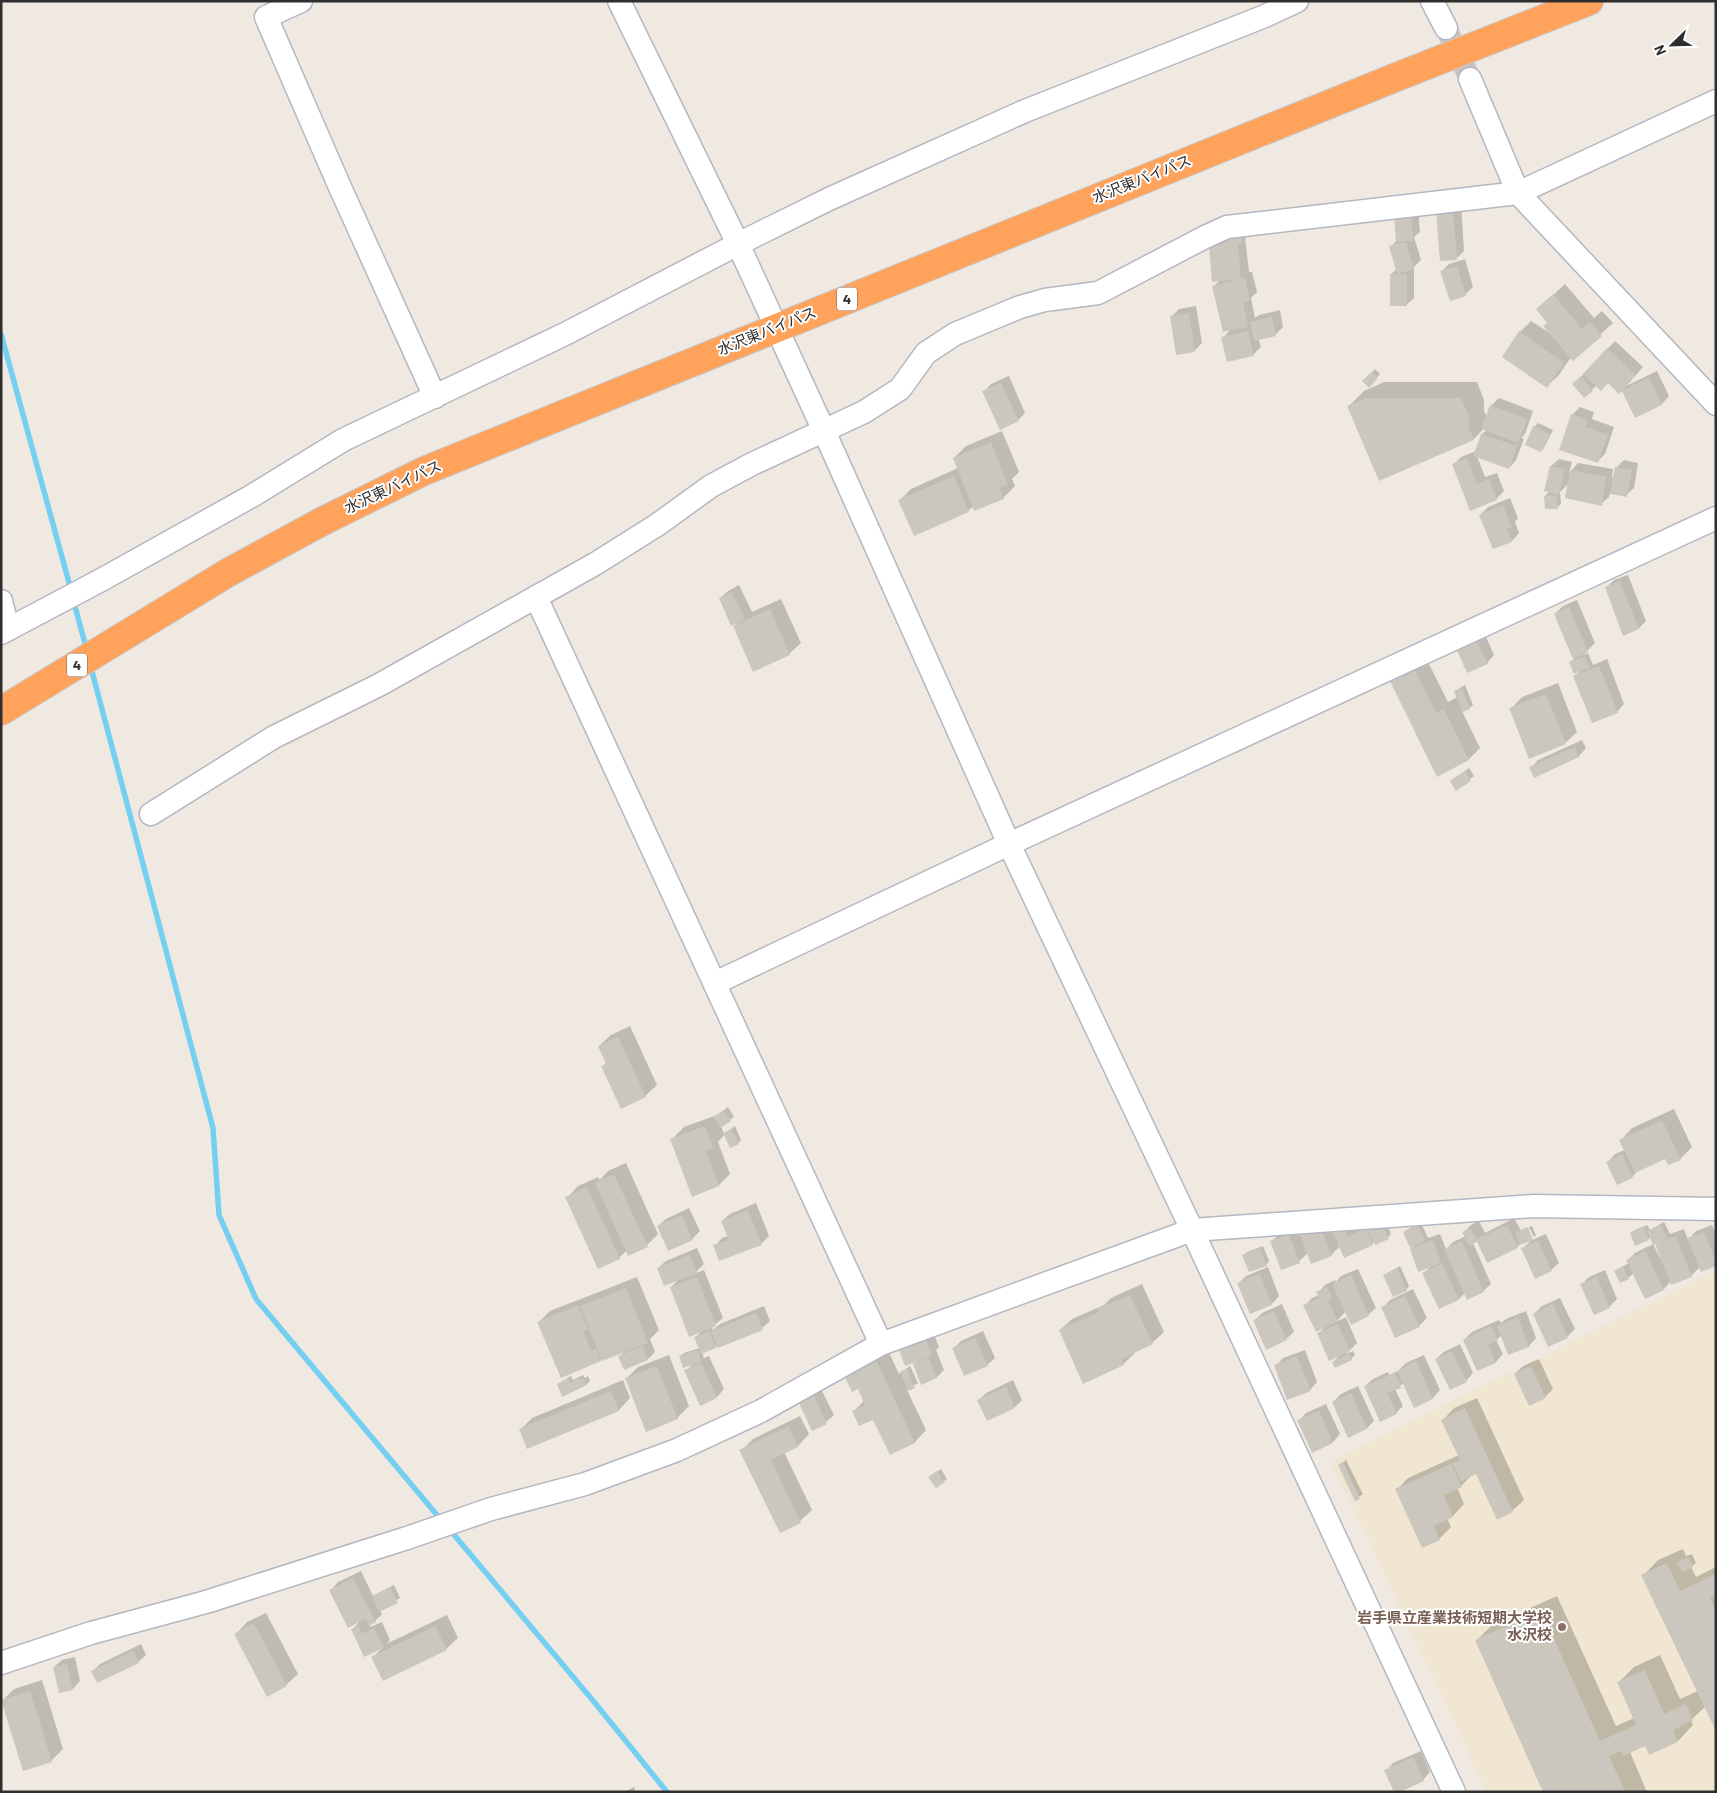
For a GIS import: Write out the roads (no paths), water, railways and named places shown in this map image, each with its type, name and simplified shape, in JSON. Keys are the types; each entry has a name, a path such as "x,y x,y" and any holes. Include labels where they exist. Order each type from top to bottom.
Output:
{"highway":[{"name":"水沢東バイパス","path":"1,711 238,568 322,521 424,471 1394,78 1589,1"}],"street":[{"path":"301,1 266,17 339,185 435,396"},
{"path":"619,1 738,244 1009,844 1192,1230 1454,1792"},
{"path":"1,600 5,631 250,497 343,440 565,334 829,199 1025,111 1265,16 1297,1"},
{"path":"1432,1 1446,28"},
{"path":"1470,80 1518,193 1716,404"},
{"path":"151,814 274,737 379,685 595,564 656,525 711,486 752,464 864,412 900,389 926,353 955,334 1028,304 1062,297 1098,293 1227,227 1518,193 1716,101"},
{"path":"715,983 1009,844 1716,518"},
{"path":"536,596 881,1344"},
{"path":"1,1663 91,1633 206,1602 407,1538 491,1509 585,1484 677,1450 761,1411 881,1344 1192,1230 1534,1206 1716,1209"}],"waterway":[{"path":"1,334 71,590"},
{"path":"73,599 87,651"},
{"path":"90,664 213,1128 219,1215 256,1299 442,1521"},
{"path":"450,1530 667,1792"}],"tunnel":[{"path":"1446,28 1470,79"}],"place":[{"name":"岩手県立産業技術短期大学校 水沢校","path":"1562,1627"}]}
